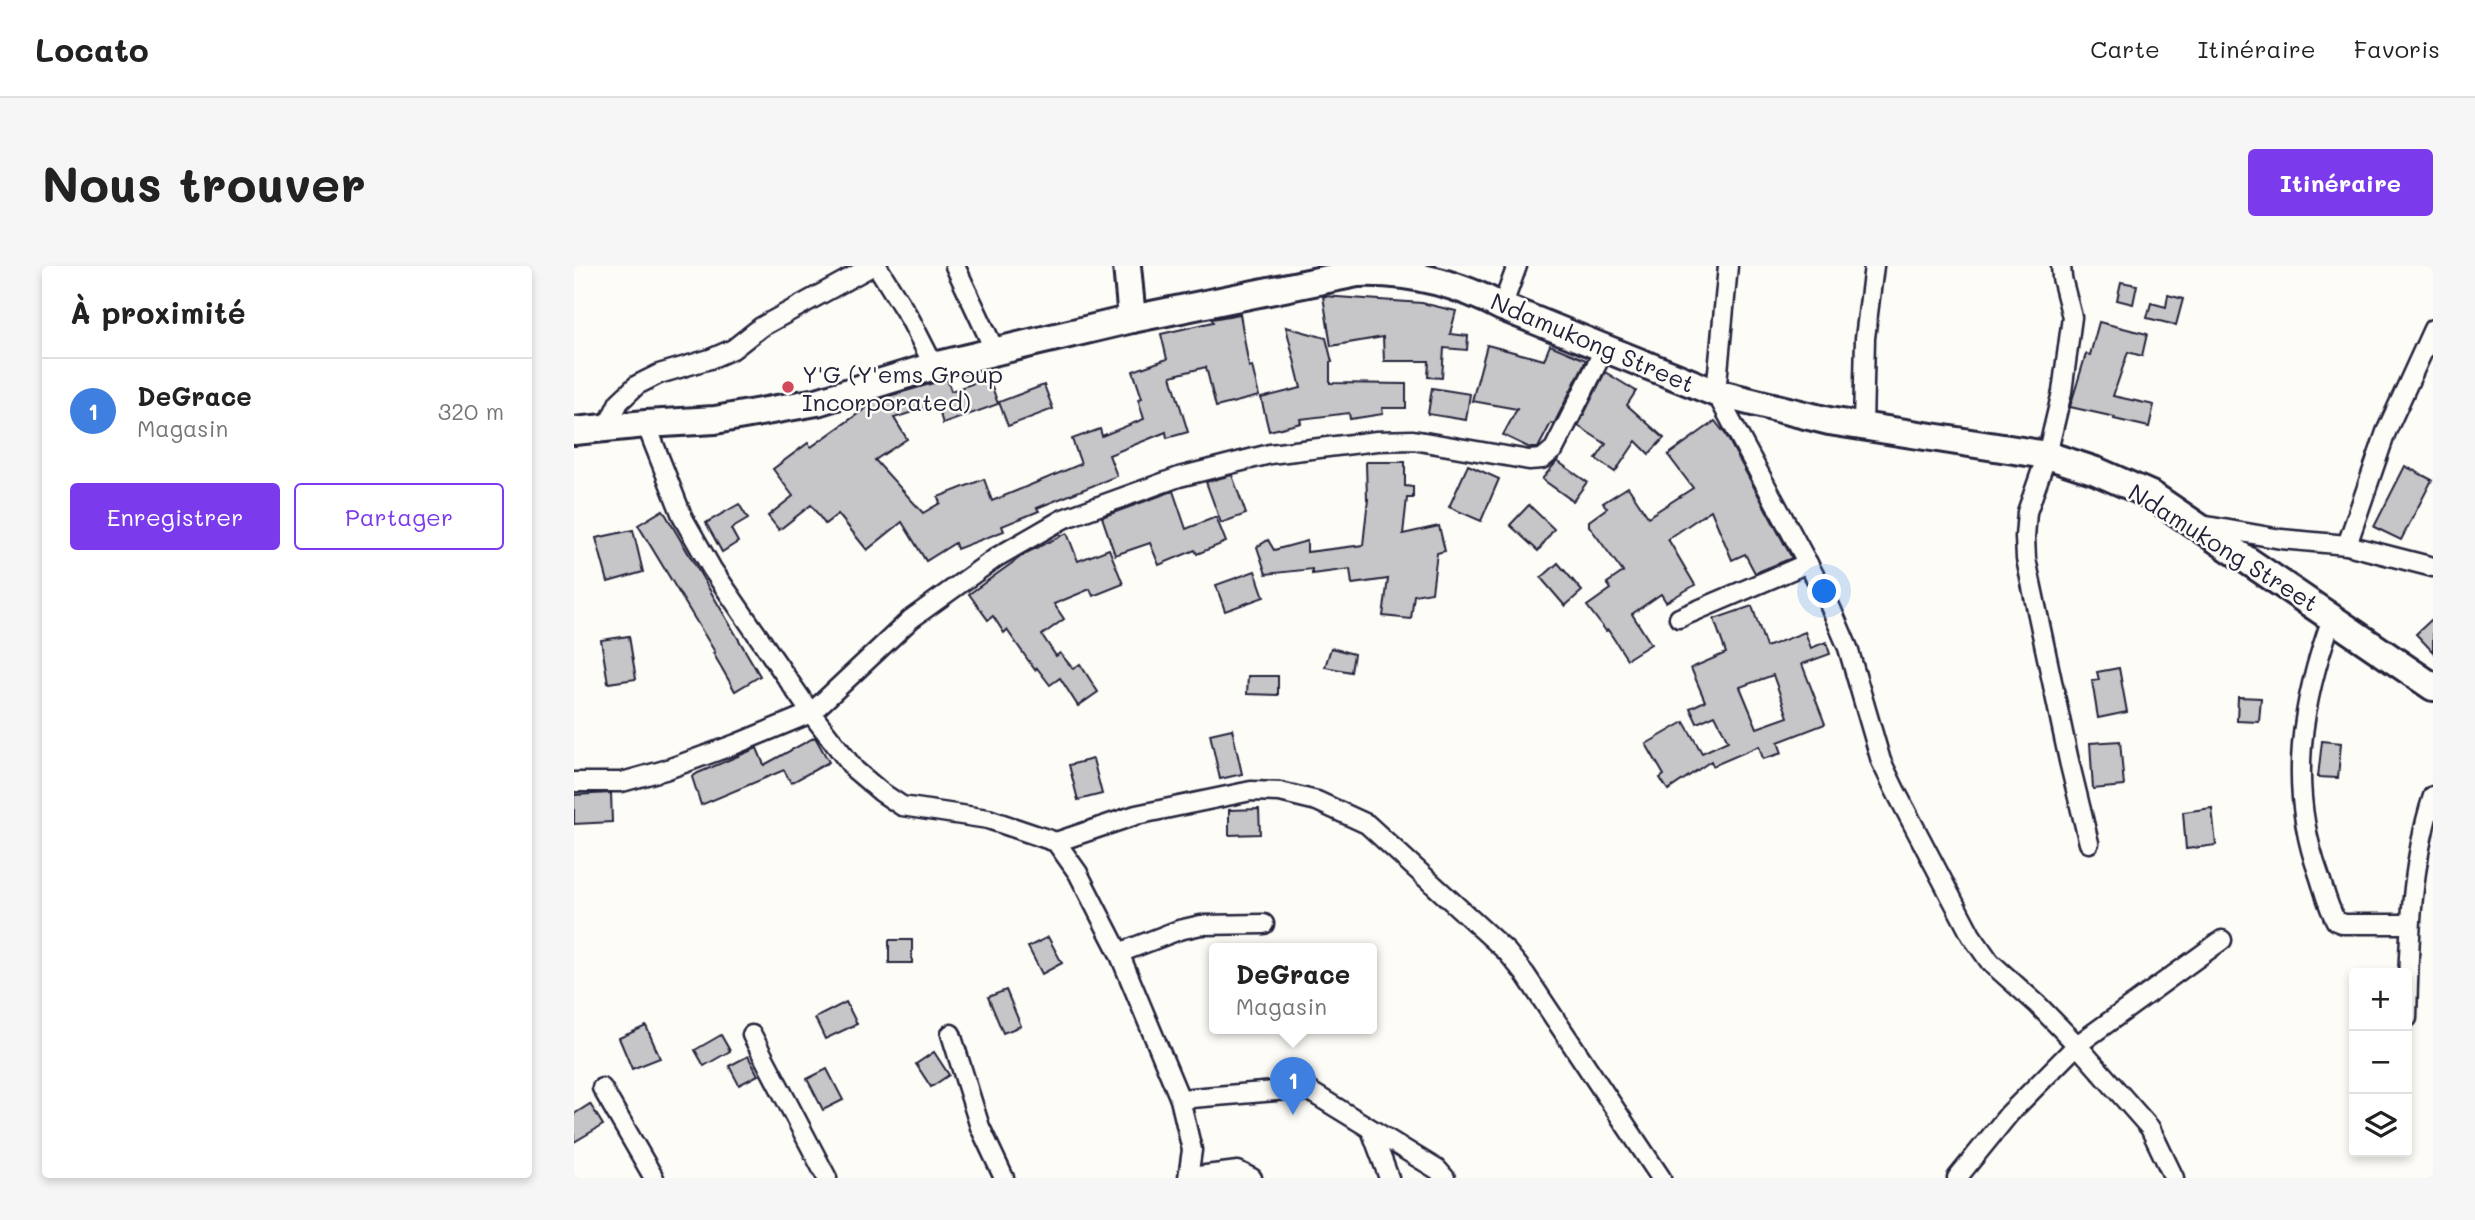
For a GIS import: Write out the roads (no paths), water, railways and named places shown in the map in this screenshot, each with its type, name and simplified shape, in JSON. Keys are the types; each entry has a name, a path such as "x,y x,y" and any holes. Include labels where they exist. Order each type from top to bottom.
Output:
{"main road":[{"path":"1127,266 1132,318"},
{"name":"Ndamukong Street","path":"574,431 715,420 817,402 934,366 1132,318 1384,269 1435,279 1480,295 1502,307 1716,393 1829,421 2048,455 2096,471 2153,496 2197,524 2433,687"}],"street":[{"path":"607,427 619,402 637,385 659,373 710,359 733,349 761,327 874,266 911,320 934,366"},
{"path":"955,266 995,351"},
{"path":"1502,307 1517,266"},
{"path":"1728,266 1716,393 1827,599 1848,648 1881,761 1971,935 1990,962 2037,1003 2150,1128 2168,1174"},
{"path":"1863,426 1865,338 1874,266"},
{"path":"2061,266 2072,317 2062,392 2048,455 2027,512 2026,559 2089,844"},
{"path":"2347,545 2386,432 2433,329"},
{"path":"574,782 622,782 664,770 811,713 911,619 998,557 1063,520 1179,477 1270,454 1377,441 1413,440 1529,460 1542,459 1554,449 1605,348"},
{"path":"646,424 683,518 712,569 811,713 855,769 902,806 988,819 1056,842 1078,873 1119,953 1180,1099 1192,1150 1189,1177 1238,1171 1252,1178"},
{"path":"2197,524 2281,538 2347,545 2433,567"},
{"path":"1679,618 1808,563"},
{"path":"2333,616 2310,688 2302,726 2302,805 2308,846 2336,921 2344,924 2410,924"},
{"path":"1056,842 1136,814 1251,791 1280,792 1317,801 1367,824 1507,952 1525,974 1661,1178"},
{"path":"2409,968 2410,924 2421,842 2433,796"},
{"path":"1119,953 1179,930 1201,925 1264,924"},
{"path":"1957,1178 2009,1114 2077,1045 2222,940"},
{"path":"951,1034 980,1127 1004,1178"},
{"path":"752,1035 827,1178"},
{"path":"602,1088 641,1160 654,1178"},
{"path":"1180,1099 1299,1089 1311,1092 1437,1170 1445,1178"},
{"path":"1371,1130 1389,1178"}],"place":[{"name":"Y'G (Y'ems Group Incorporated)","path":"788,387"},
{"name":"DeGrace","path":"1293,1115"}]}
